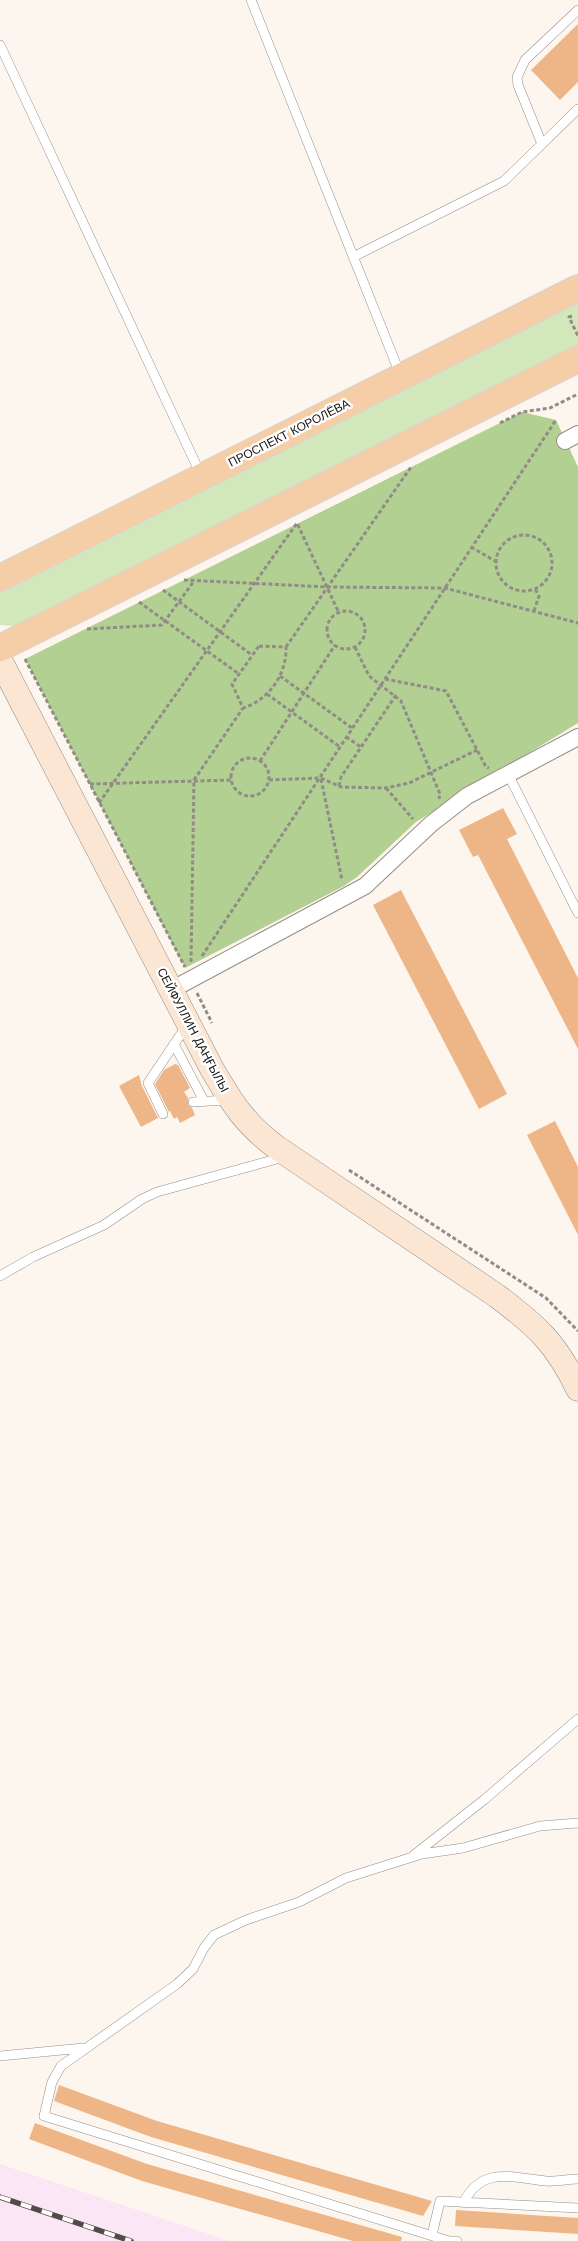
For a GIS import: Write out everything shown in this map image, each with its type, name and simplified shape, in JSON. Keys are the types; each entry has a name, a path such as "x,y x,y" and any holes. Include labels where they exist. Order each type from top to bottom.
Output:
{"main road":[{"name":"ПРОСПЕКТ КОРОЛЁВА","path":"0,578 578,288"},
{"path":"0,648 578,359"}],"street":[{"name":"СЕЙФУЛЛИН ДАҢҒЫЛЫ","path":"0,660 185,976 188,1024 229,1099 241,1116 256,1131 289,1156 497,1296 529,1320 550,1342 566,1364 578,1389"},
{"path":"185,976 365,886 449,808 578,737"}],"lane":[{"path":"251,0 401,377"},
{"path":"542,144 518,85 517,76 525,60 578,10"},
{"path":"0,45 202,477"},
{"path":"353,257 504,181 578,109"},
{"path":"508,774 578,913"},
{"path":"163,1114 148,1083 188,1024"},
{"path":"174,1044 204,1101"},
{"path":"193,1102 229,1099"},
{"path":"0,1276 34,1257 104,1225 142,1199 157,1192 289,1156"},
{"path":"410,1858 485,1799 578,1719"},
{"path":"457,2241 44,2116 52,2082 61,2066 83,2048 177,1984 193,1969 204,1948 214,1935 246,1920 299,1902 346,1878 410,1858 463,1848 540,1826 578,1823"},
{"path":"0,2056 83,2048"},
{"path":"463,2203 467,2194 479,2182 501,2175 548,2181 578,2178"},
{"path":"432,2235 440,2201 578,2208"}],"path":[{"path":"578,312 569,317 578,336"},
{"path":"185,976 199,961 556,420"},
{"path":"185,976 194,780 243,708 257,702 267,694 280,676 285,663 286,648 411,467"},
{"path":"99,803 297,523 339,612"},
{"path":"515,536 531,536 541,541 550,554 552,565 546,581 536,589 522,592 511,589 499,577 495,561 501,546 515,536"},
{"path":"471,548 495,561"},
{"path":"183,580 328,587 445,588 578,623"},
{"path":"86,629 162,624 194,581"},
{"path":"534,612 538,596 536,589"},
{"path":"163,590 252,655"},
{"path":"140,602 239,674"},
{"path":"339,612 350,612 362,620 364,634 361,641 355,647 346,649 335,645 330,640 327,629 331,619 339,612"},
{"path":"260,761 335,645"},
{"path":"243,708 232,684 252,655 259,646 286,648"},
{"path":"355,647 369,676 380,686 402,700 440,794 439,800 433,806"},
{"path":"25,659 90,784 185,976 215,1030"},
{"path":"280,676 352,728"},
{"path":"385,679 446,690 486,767 492,768"},
{"path":"267,694 340,747"},
{"path":"339,786 341,777 396,695"},
{"path":"346,737 361,747"},
{"path":"269,780 321,778 339,786 386,788 409,783 477,750"},
{"path":"250,758 260,761 267,769 269,780 261,792 251,795 238,790 232,780 233,770 239,762 250,758"},
{"path":"321,778 344,886"},
{"path":"90,784 232,780"},
{"path":"386,788 416,822"},
{"path":"199,961 207,956"},
{"path":"348,1170 546,1298 578,1331"}],"shaded area":[{"path":"0,2164 230,2241 0,2241"}],"green space":[{"path":"578,300 578,346 15,626 0,625 0,590"},
{"path":"522,412 556,420 578,467 578,723 416,822 357,877 344,886 185,968 25,659"}],"building":[{"path":"578,24 578,82 560,100 531,70"},
{"path":"503,808 517,834 507,839 578,978 578,1049 478,855 473,857 459,830"},
{"path":"401,890 507,1094 479,1109 373,905"},
{"path":"175,1064 178,1065 190,1088 184,1092 188,1098 188,1105 192,1108 195,1115 180,1123 177,1117 174,1119 169,1112 155,1084 164,1070"},
{"path":"139,1075 142,1086 158,1118 141,1127 119,1086"},
{"path":"555,1121 578,1167 578,1235 527,1135"},
{"path":"59,2085 157,2121 432,2201 423,2216 151,2137 54,2101"},
{"path":"35,2123 147,2164 402,2237 401,2241 353,2241 142,2181 29,2139"},
{"path":"456,2210 578,2218 578,2234 455,2226"}],"railway":[{"path":"0,2197 131,2241"}]}
